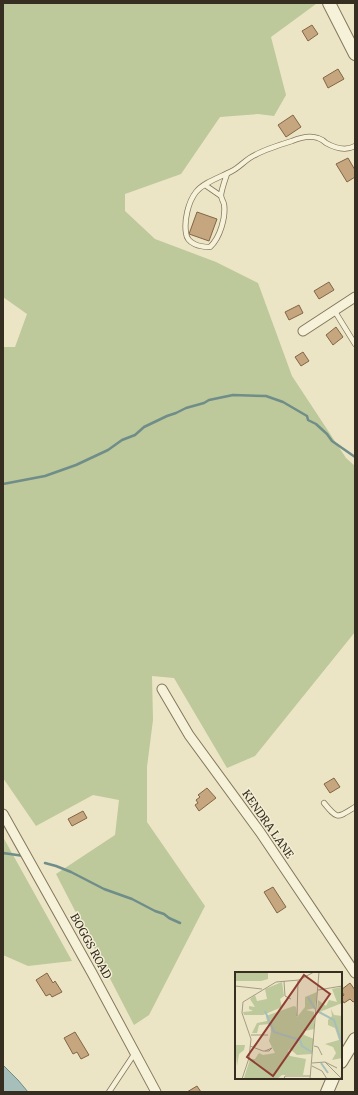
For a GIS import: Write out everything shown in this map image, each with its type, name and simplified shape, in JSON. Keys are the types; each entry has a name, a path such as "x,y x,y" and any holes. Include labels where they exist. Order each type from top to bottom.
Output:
{"street":[{"path":"329,3 355,54"},
{"path":"303,331 355,297"},
{"name":"KENDRA LANE","path":"162,690 189,735 260,832 355,972"},
{"name":"BOGGS ROAD","path":"3,814 92,973 156,1092"},
{"path":"342,1060 355,1039"},
{"path":"327,1092 333,1079"}],"lane":[{"path":"205,185 221,196 224,203 224,217 218,237 210,247 190,242 187,239 185,232 190,204 195,193 205,185 227,174 255,155 303,138 319,138 338,148 346,149 355,146"},
{"path":"221,196 227,174"},
{"path":"334,310 355,344"},
{"path":"324,803 332,813 340,816 355,807"},
{"path":"109,1092 135,1053"}],"green space":[{"path":"3,3 316,4 271,37 286,95 274,116 258,114 220,117 181,174 125,194 125,211 155,239 216,262 258,283 292,376 346,458 355,466 355,632 255,756 227,768 174,678 152,676 153,720 147,767 147,822 205,906 149,1015 134,1025 56,874 115,835 119,800 93,795 36,826 3,778 3,347 15,347 27,314 3,297"},
{"path":"3,837 72,961 28,966 3,955"}],"water":[{"path":"3,1065 18,1080 28,1092 3,1092"}],"building":[{"path":"312,25 318,34 308,41 302,31"},
{"path":"338,69 344,79 328,88 323,78"},
{"path":"293,115 301,127 286,137 278,125"},
{"path":"348,158 355,170 355,177 347,182 336,164"},
{"path":"197,212 217,219 209,241 189,234"},
{"path":"329,282 334,290 319,299 314,291"},
{"path":"299,305 303,313 289,320 285,312"},
{"path":"336,327 343,337 333,345 326,335"},
{"path":"303,352 309,361 301,366 295,357"},
{"path":"334,778 340,787 330,793 324,784"},
{"path":"207,788 216,798 199,811 195,805 198,803 196,800 200,797 198,795"},
{"path":"83,811 87,818 72,826 68,819"},
{"path":"273,887 286,907 277,913 264,892"},
{"path":"47,973 53,983 55,981 62,992 52,997 50,994 46,996 36,980"},
{"path":"350,983 355,990 355,1001 353,1002 350,999 344,1003 342,1000 344,995 342,989"},
{"path":"75,1032 89,1055 81,1059 77,1052 73,1054 64,1038"},
{"path":"197,1086 201,1092 187,1092"}],"waterway":[{"path":"3,484 45,476 76,465 108,450 122,440 135,435 144,427 167,416 209,400 233,395 266,396 283,402 307,416 308,420 316,424 332,441 355,457"},
{"path":"3,853 24,856"},
{"path":"45,863 71,872 104,889 132,899 180,923"}]}
